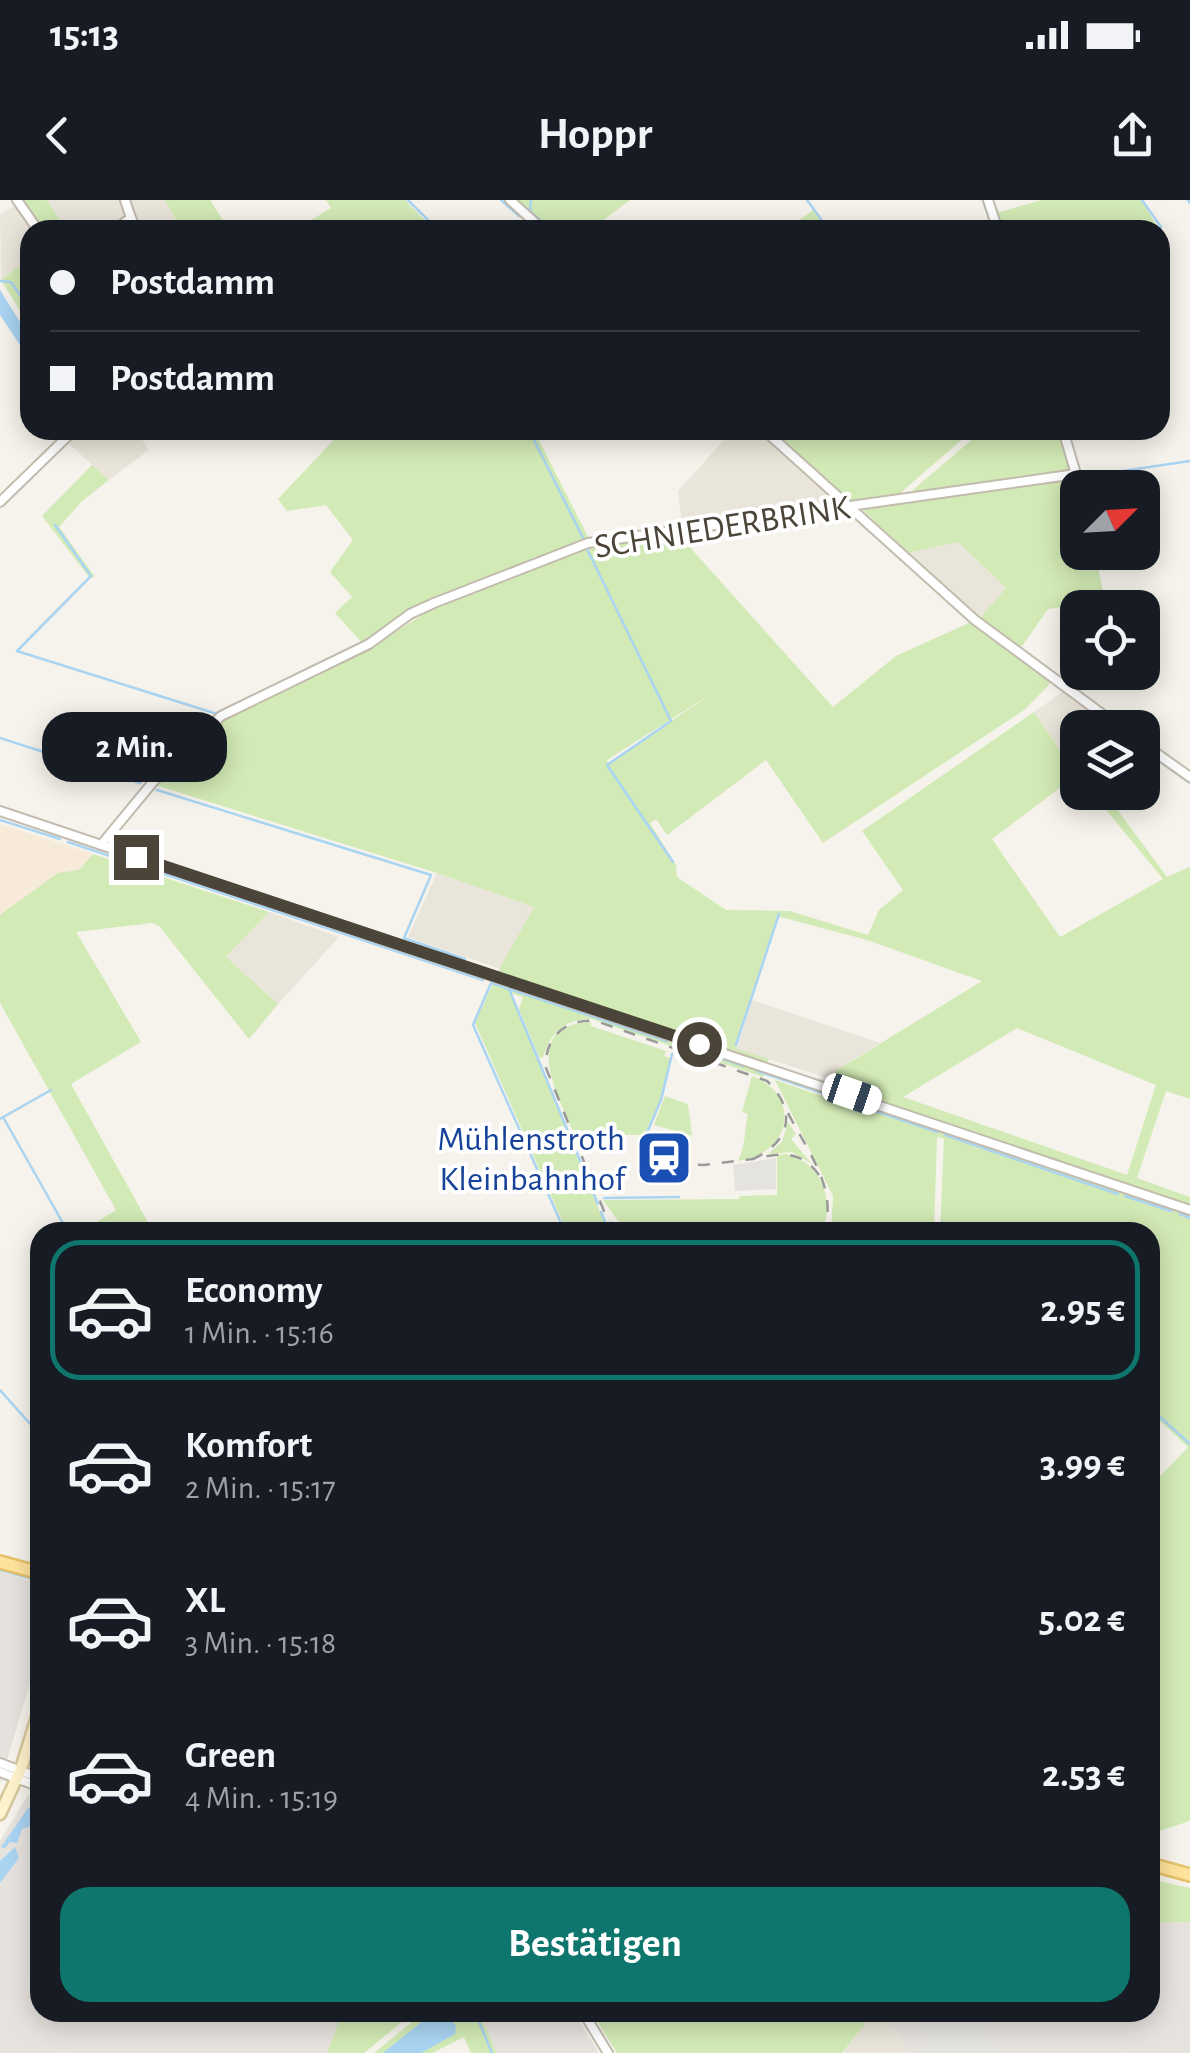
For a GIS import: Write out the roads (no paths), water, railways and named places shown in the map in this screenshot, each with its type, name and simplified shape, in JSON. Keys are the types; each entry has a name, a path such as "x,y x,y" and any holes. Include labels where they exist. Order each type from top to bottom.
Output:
{"main road":[{"path":"0,1559 30,1567"},
{"path":"0,1814 30,1738"},
{"path":"1160,1867 1190,1875"}],"street":[{"path":"125,200 132,218 129,220"},
{"path":"510,200 532,220"},
{"path":"0,502 64,440"},
{"path":"775,440 975,620 1097,710"},
{"name":"SCHNIEDERBRINK","path":"101,845 152,782 221,716 369,644 410,614 434,603 588,543 1076,474 1066,440"},
{"path":"1160,756 1190,777"},
{"path":"0,811 1190,1210"},
{"path":"0,1763 30,1781"},
{"path":"0,1772 30,1776"},
{"path":"590,2022 608,2053"}],"water":[{"path":"0,290 20,322 20,345 0,315"},
{"path":"28,1808 30,1827 22,1829 17,1843 1,1847"},
{"path":"15,1847 19,1858 0,1883 0,1861"},
{"path":"422,2022 453,2022 456,2026 455,2034 421,2053 383,2053"}],"waterway":[{"path":"408,200 428,220"},
{"path":"501,200 519,216"},
{"path":"531,200 530,211 540,220"},
{"path":"807,200 822,220"},
{"path":"983,200 990,220"},
{"path":"1142,200 1156,220"},
{"path":"0,281 11,282 20,295"},
{"path":"534,440 583,538"},
{"path":"1129,470 1190,461"},
{"path":"55,525 91,576 17,651 217,714"},
{"path":"587,549 671,721 607,765 673,862"},
{"path":"0,738 140,783"},
{"path":"1160,762 1190,783"},
{"path":"157,790 431,875 404,938 465,959"},
{"path":"0,820 60,839"},
{"path":"68,842 483,980"},
{"path":"736,1045 779,914"},
{"path":"561,1222 473,1025 491,983 667,1041"},
{"path":"509,989 598,1204"},
{"path":"675,1043 743,1066"},
{"path":"646,1135 661,1100 672,1054"},
{"path":"757,1071 937,1132"},
{"path":"0,1119 51,1090"},
{"path":"3,1117 62,1222"},
{"path":"945,1135 1118,1194"},
{"path":"1125,1196 1171,1211"},
{"path":"604,1198 679,1197"},
{"path":"601,1212 605,1222"},
{"path":"1180,1214 1190,1218"},
{"path":"0,1390 30,1424"},
{"path":"1160,1417 1190,1444"},
{"path":"0,1570 30,1578"},
{"path":"479,2022 492,2053"}],"railway":[{"path":"610,1222 546,1068 553,1039 575,1023 596,1021 767,1081 783,1103 785,1125 775,1144 753,1159 791,1155 807,1162 821,1178"},
{"path":"788,1113 819,1171 827,1201 826,1222"},
{"path":"650,1163 703,1165 753,1159"}],"place":[{"name":"Mühlenstroth Kleinbahnhof","path":"664,1158"}]}
